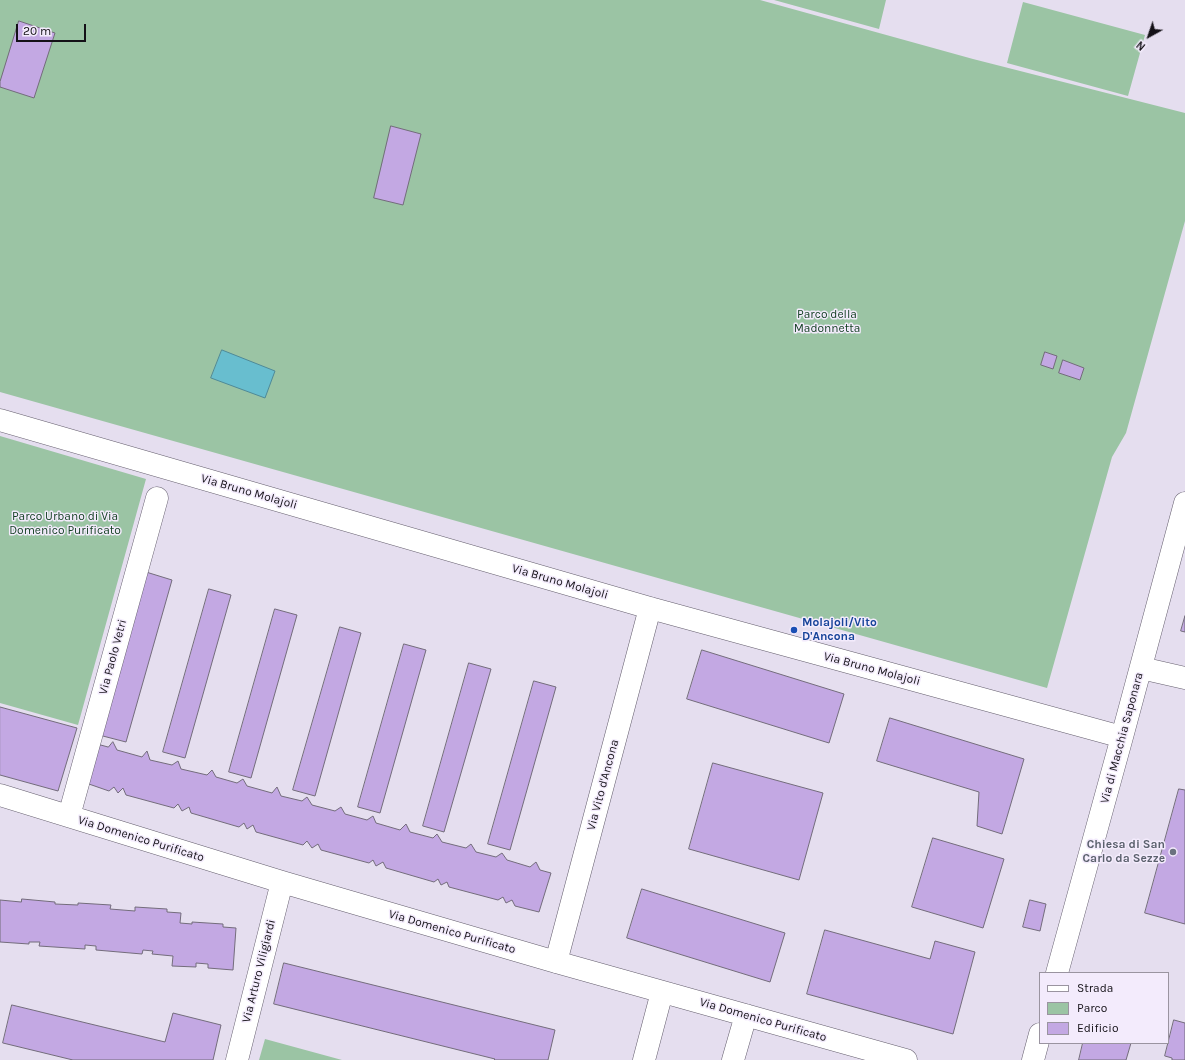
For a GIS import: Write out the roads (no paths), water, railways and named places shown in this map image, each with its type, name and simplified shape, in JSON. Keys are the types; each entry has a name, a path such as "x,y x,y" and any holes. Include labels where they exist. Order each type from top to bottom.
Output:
{"street":[{"name":"Via Bruno Molajoli","path":"0,420 650,608 1122,737"},
{"name":"Via Paolo Vetri","path":"69,816 157,498"},
{"name":"Via di Macchia Saponara","path":"1057,972 1185,503"},
{"name":"Via Vito d'Ancona","path":"556,962 650,608"},
{"path":"1141,668 1185,678"},
{"name":"Via Domenico Purificato","path":"0,795 282,882 556,962 906,1060"},
{"name":"Via Arturo Viligiardi","path":"237,1060 282,882"},
{"path":"644,1060 662,992"},
{"path":"733,1060 746,1015"},
{"path":"1033,1060 1039,1038"}],"water":[{"path":"222,350 275,371 265,398 211,378"}],"place":[{"name":"Molajoli/Vito D'Ancona","path":"794,630"},
{"name":"Chiesa di San Carlo da Sezze","path":"1173,852"}],"park label":[{"name":"Parco della Madonnetta","path":"827,322"},
{"name":"Parco Urbano di Via Domenico Purificato","path":"65,524"}]}
